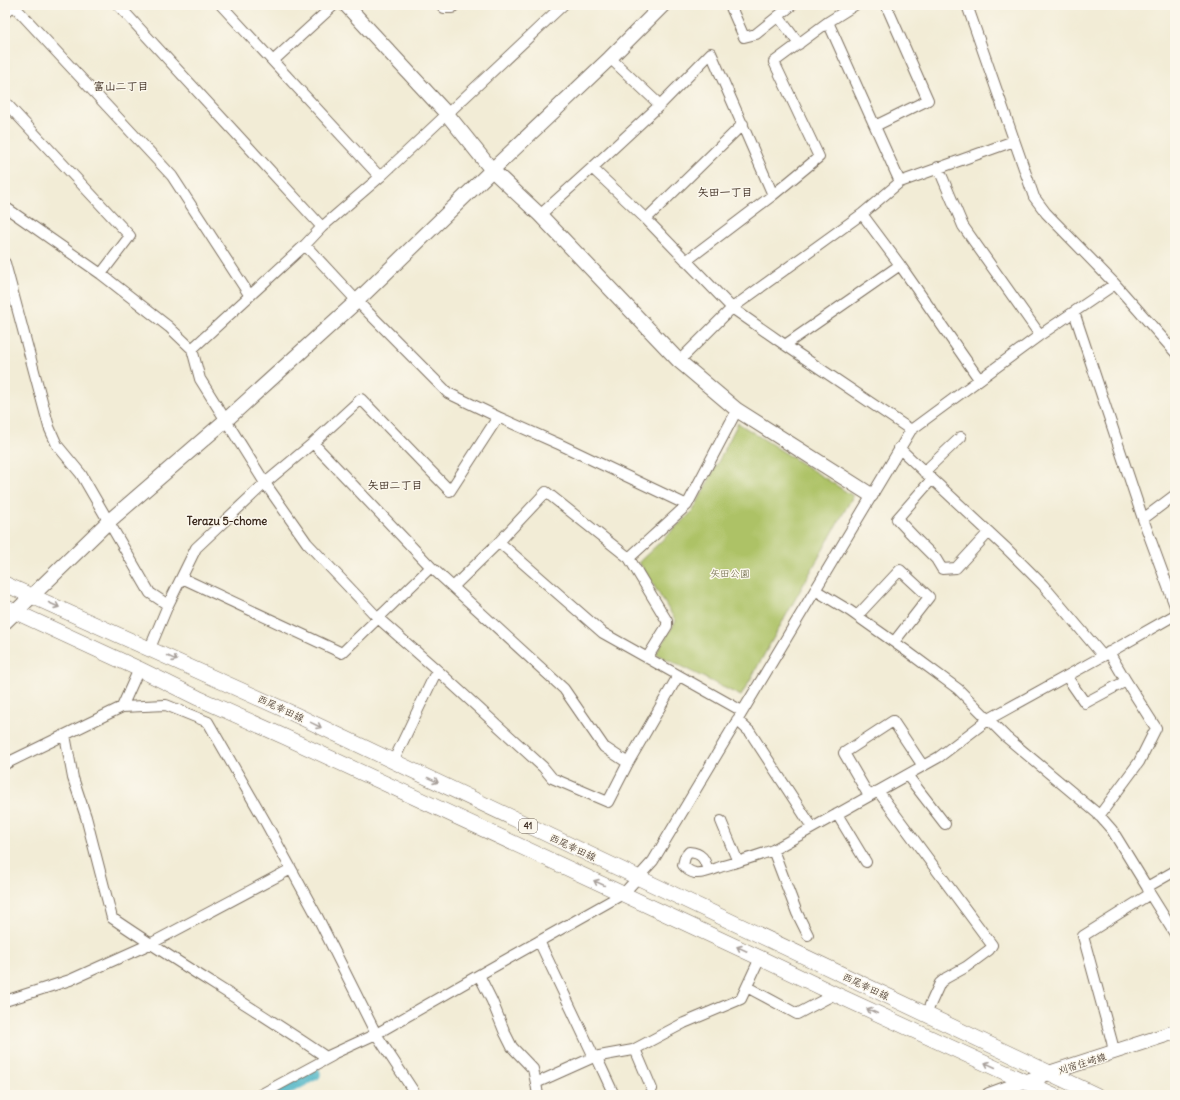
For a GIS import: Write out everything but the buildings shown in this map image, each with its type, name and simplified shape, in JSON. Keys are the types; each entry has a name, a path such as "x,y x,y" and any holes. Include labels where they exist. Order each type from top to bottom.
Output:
{"main road":[{"name":"西尾幸田線","path":"5,584 296,715 1096,1095"},
{"name":"西尾幸田線","path":"8,614 139,669 198,698 1054,1095"}],"street":[{"path":"5,13 14,5 172,176 250,296"},
{"path":"118,5 322,227"},
{"path":"221,5 380,177"},
{"path":"273,61 334,5"},
{"path":"346,5 447,114 492,170 540,215 679,361 737,410 871,495"},
{"path":"442,5 444,8 452,8 455,5"},
{"path":"192,349 322,227 380,177 563,5"},
{"path":"8,614 32,596 108,522 226,420 357,301 610,58 663,5"},
{"path":"730,5 744,37 756,34 792,5"},
{"path":"875,126 928,100 886,5"},
{"path":"970,6 1034,197 1046,213 1115,284 1175,352"},
{"path":"686,261 773,195 819,157 774,62 849,7"},
{"path":"778,16 798,44"},
{"path":"828,22 900,182"},
{"path":"540,215 660,104 711,53 773,195"},
{"path":"610,58 660,104"},
{"path":"5,102 130,236 101,274"},
{"path":"646,219 742,124"},
{"path":"679,361 732,308 862,214 900,182 938,167 1014,141"},
{"path":"938,167 964,226 1040,335"},
{"path":"592,168 646,219 732,308 910,430"},
{"path":"5,207 101,274 169,327 192,349 200,379 265,483 307,543 378,618 543,767 552,778 608,802 628,763 678,676"},
{"path":"862,214 900,265 979,379"},
{"path":"305,244 357,301 448,393 687,505"},
{"path":"5,263 8,285 49,427 57,444 81,474 150,593 168,605"},
{"path":"785,345 900,265"},
{"path":"260,1095 376,1034 479,974 623,894 653,861 910,430 1040,335 1115,284"},
{"path":"1074,312 1143,520 1175,606"},
{"path":"150,648 168,605 196,548 265,483 313,443 361,399 450,491 498,417"},
{"path":"629,558 687,505 737,410"},
{"path":"924,472 961,437"},
{"path":"313,443 431,567 564,689 604,747 628,763"},
{"path":"899,448 1043,585 1106,654 1156,728 1139,762 1100,816"},
{"path":"932,479 897,519 936,559 942,569 956,568 989,532"},
{"path":"453,587 499,542 546,492 629,558 667,621 667,626 648,658"},
{"path":"1143,520 1175,495"},
{"path":"499,542 603,633 678,676 739,716 812,828"},
{"path":"182,578 342,652 431,567"},
{"path":"857,616 900,570 929,598 894,642"},
{"path":"815,590 857,616 958,689 1006,737 1100,816 1112,830 1175,934"},
{"path":"708,871 773,850 939,757 989,719 1175,615"},
{"path":"122,707 139,669"},
{"path":"393,762 437,670"},
{"path":"1066,676 1085,703 1126,682"},
{"path":"5,764 122,707 166,706 208,722 318,918 376,1034 415,1093 403,1095"},
{"path":"869,796 844,753 893,721 923,766"},
{"path":"65,735 73,778 86,817 112,918 326,1057 343,1050"},
{"path":"907,775 944,824"},
{"path":"878,791 992,945 989,950 966,967 940,983 926,1014"},
{"path":"837,814 866,862"},
{"path":"720,821 738,862"},
{"path":"773,850 808,935"},
{"path":"5,1001 70,980 150,944 291,869"},
{"path":"1114,1053 1083,936 1175,871"},
{"path":"539,941 614,1095"},
{"path":"536,1083 595,1057 635,1049 684,1022 741,999 760,958"},
{"path":"479,974 512,1047 533,1069 538,1095"},
{"path":"747,987 797,1014 835,994"},
{"name":"刈宿住崎線","path":"989,1095 1049,1073 1175,1032"},
{"path":"635,1049 652,1089"}],"green space":[{"name":"矢田公園","path":"738,423 853,496 741,696 656,654 676,621 639,562 693,511"}],"waterway":[{"path":"276,1095 315,1074"}],"district":[{"name":"富山二丁目","path":"121,86"},
{"name":"矢田一丁目","path":"725,192"},
{"name":"矢田二丁目","path":"395,485"},
{"name":"Terazu 5-chome","path":"227,521"}]}
